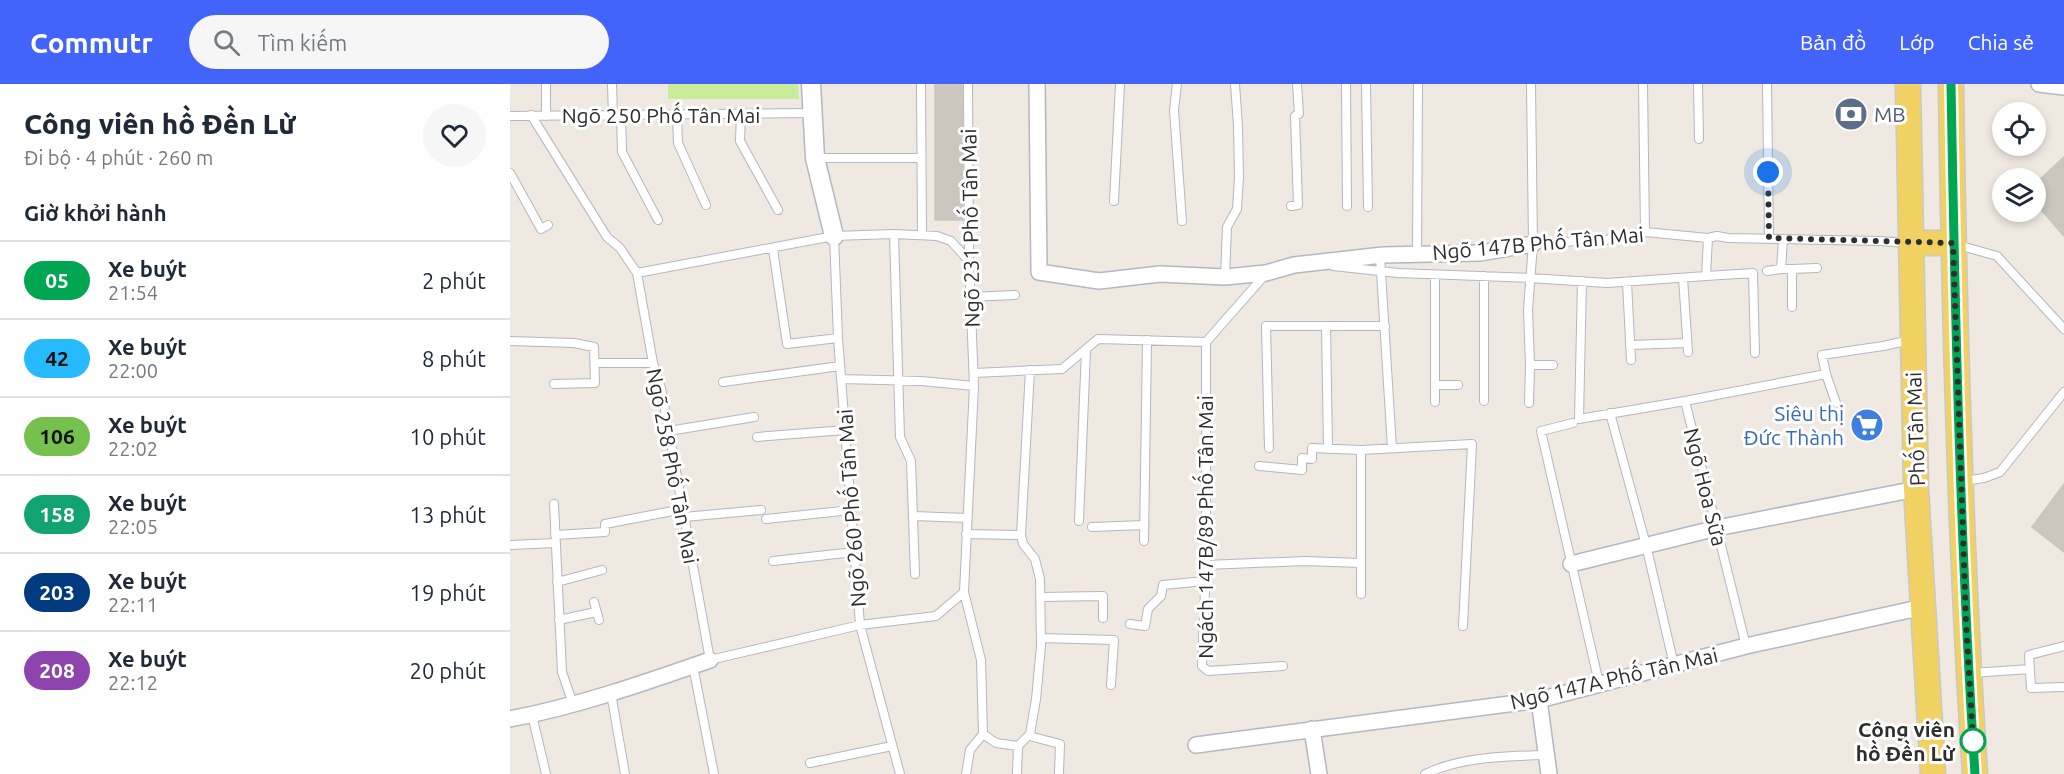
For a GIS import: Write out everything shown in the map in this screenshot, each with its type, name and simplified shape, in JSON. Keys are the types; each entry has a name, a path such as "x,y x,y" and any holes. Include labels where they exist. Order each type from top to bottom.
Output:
{"main road":[{"name":"Phố Tân Mai","path":"1908,84 1916,489 1933,774"},
{"name":"Phố Tân Mai","path":"1951,84 1953,243 1961,481 1975,774"},
{"path":"1910,243 1953,243"}],"street":[{"path":"811,84 816,158 834,236"},
{"name":"Ngõ 147B Phố Tân Mai","path":"1037,84 1039,272 1099,281 1160,274 1225,277 1380,256 1480,253 1533,244"},
{"path":"2039,84 2064,87"},
{"path":"1571,564 1717,528 1916,489"},
{"name":"Ngõ 147A Phố Tân Mai","path":"1196,745 1539,700 1746,646 1923,608"},
{"path":"510,719 611,693 710,660"},
{"path":"1539,700 1549,774"},
{"path":"1312,729 1318,774"}],"lane":[{"path":"546,84 546,116"},
{"path":"612,84 621,152 658,220"},
{"path":"921,84 922,234"},
{"name":"Ngõ 231 Phố Tân Mai","path":"968,84 969,261 974,386 964,592 981,660 983,734"},
{"path":"1114,201 1120,84"},
{"path":"1177,84 1174,110 1182,221"},
{"path":"1225,277 1227,226 1237,209 1239,177 1235,84"},
{"path":"1291,206 1298,205 1295,116 1299,114 1298,84"},
{"path":"1346,84 1347,206"},
{"path":"1366,84 1368,207"},
{"path":"1417,255 1418,84"},
{"path":"1528,404 1530,364 1528,310 1533,244 1531,84"},
{"path":"1643,84 1645,232"},
{"path":"1698,84 1699,139"},
{"path":"1767,84 1769,238"},
{"name":"Ngõ 250 Phố Tân Mai","path":"510,116 812,113"},
{"path":"741,115 740,141 778,210"},
{"name":"Ngõ 258 Phố Tân Mai","path":"531,116 607,237 621,248 637,273 653,363 661,387 710,660"},
{"path":"677,116 678,143 706,204"},
{"path":"816,158 921,158"},
{"path":"510,173 541,229 548,225"},
{"name":"Ngõ 147B Phố Tân Mai","path":"1533,244 1578,241 1592,243 1645,232 1708,238 1717,236 1910,243"},
{"path":"894,234 900,437 911,461 915,574"},
{"path":"637,273 834,236 922,234 937,236 951,241 969,261"},
{"name":"Ngõ 260 Phố Tân Mai","path":"834,236 838,338 860,625 900,774"},
{"path":"1707,276 1708,238"},
{"path":"1782,240 1782,269"},
{"path":"1953,243 1997,256 2064,329"},
{"path":"773,249 787,344 838,338"},
{"path":"1380,256 1392,448"},
{"name":"Ngõ 147B Phố Tân Mai","path":"1310,264 1381,272 1627,282 1753,273 1755,353"},
{"path":"1767,271 1817,268"},
{"path":"1792,269 1792,307"},
{"path":"974,373 1062,369 1098,339 1206,342 1266,273"},
{"path":"1435,275 1436,402"},
{"path":"1484,276 1484,401"},
{"path":"1683,278 1688,352"},
{"name":"Ngõ Hoa Sữa","path":"1582,281 1579,418 1685,401 1746,646"},
{"path":"1627,282 1631,360"},
{"path":"970,297 1015,296"},
{"path":"1269,448 1266,326 1385,326"},
{"path":"1326,326 1328,449"},
{"path":"1144,541 1147,340"},
{"path":"1836,403 1822,355 1912,340"},
{"path":"510,341 574,343 594,347 595,383 554,384"},
{"name":"Ngách 147B/89 Phố Tân Mai","path":"1206,342 1206,565 1202,666 1204,669 1283,666"},
{"path":"1630,345 1687,343"},
{"path":"1079,521 1086,351"},
{"path":"595,363 653,363"},
{"path":"1530,364 1553,365"},
{"path":"723,382 840,366"},
{"path":"1017,774 1018,746 1030,734 1036,699 1041,638 1041,597 1035,559 1023,544 1022,535 1030,370"},
{"path":"1685,401 1826,374"},
{"path":"841,379 974,386"},
{"path":"1436,385 1458,385"},
{"path":"1961,481 1984,478 2000,472 2064,392"},
{"path":"1610,413 1646,545 1674,665"},
{"path":"669,431 754,417"},
{"path":"1573,423 1540,430 1599,683"},
{"path":"757,437 845,430"},
{"path":"1259,466 1302,470 1302,458 1312,459 1312,448 1361,450 1472,444 1463,626"},
{"path":"1360,594 1361,450"},
{"path":"554,504 562,672 573,704"},
{"path":"510,544 605,532 605,524 683,513 761,510"},
{"path":"766,519 851,510"},
{"path":"913,516 967,518"},
{"path":"1092,527 1144,525"},
{"path":"966,534 1022,535"},
{"path":"773,561 854,552"},
{"path":"1206,565 1305,561 1360,562"},
{"path":"557,582 602,570"},
{"path":"1130,624 1145,626 1148,609 1161,596 1163,585 1205,582"},
{"path":"710,660 860,625 936,616 964,592"},
{"path":"1041,597 1103,596 1103,618"},
{"path":"594,602 599,621"},
{"path":"559,621 596,612"},
{"path":"1041,638 1114,640 1111,685"},
{"path":"2064,646 2029,656 2031,688 2064,687"},
{"path":"693,666 714,774"},
{"path":"1969,673 2030,669"},
{"path":"611,693 625,774"},
{"path":"532,715 546,774"},
{"path":"966,774 970,750 983,734 996,743 1018,746"},
{"path":"1030,734 1033,737 1060,744 1059,774"},
{"path":"810,763 892,746"},
{"path":"1425,774 1442,766 1508,756 1546,755"}],"green space":[{"path":"668,84 798,84 799,99 668,99"}],"building":[{"path":"935,84 962,84 963,220 935,220"},
{"path":"2064,157 2064,236 2046,215 2046,174"},
{"path":"2064,484 2064,552 2032,527"}],"bus line":[{"name":"05","path":"1951,84 1953,243 1966,621 1975,774"}],"place":[{"name":"MB","path":"1851,114"},
{"name":"Siêu thị Đức Thành","path":"1867,425"},
{"name":"Công viên hồ Đền Lừ","path":"1973,741"}],"route":[{"path":"1768,172 1769,238 1953,243 1966,621 1973,741"}]}
